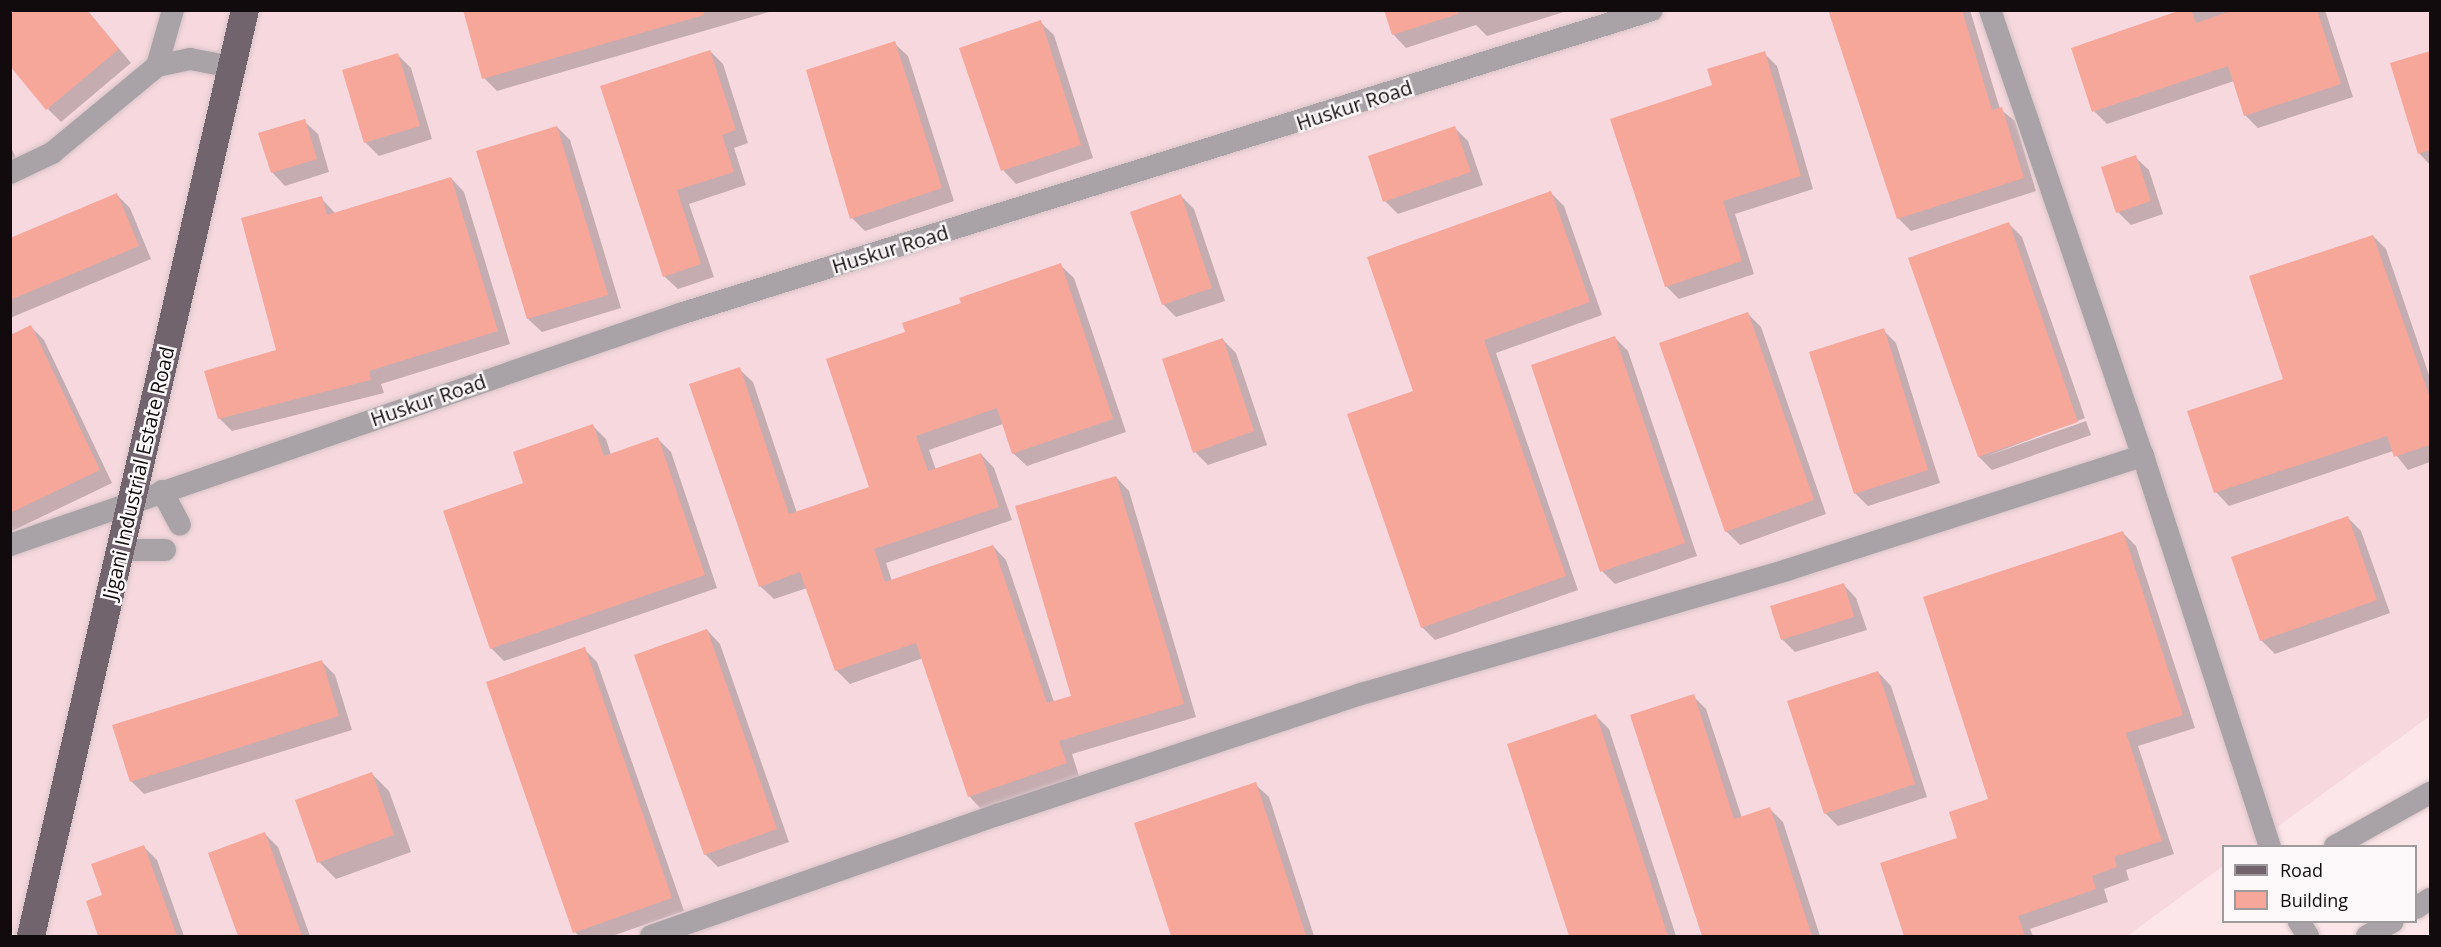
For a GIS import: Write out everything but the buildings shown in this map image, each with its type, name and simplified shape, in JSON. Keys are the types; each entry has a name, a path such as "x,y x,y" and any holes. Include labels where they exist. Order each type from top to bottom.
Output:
{"main road":[{"name":"Jigani Industrial Estate Road","path":"31,936 245,10"}],"street":[{"path":"157,66 173,10"},
{"name":"Huskur Road","path":"10,545 131,501 683,313 1652,10"},
{"path":"1990,10 2143,456 2270,845"},
{"path":"10,173 52,153 157,66 190,60 232,67"},
{"path":"651,936 1361,694 1787,570 2143,456"},
{"path":"162,491 180,525"},
{"path":"120,550 165,550"},
{"path":"2337,845 2430,793"},
{"path":"2417,907 2430,899"},
{"path":"2367,936 2389,923"}],"shaded area":[{"path":"10,11 2430,11 2430,716 2252,845 2222,845 2222,867 2127,936 11,936"}]}
